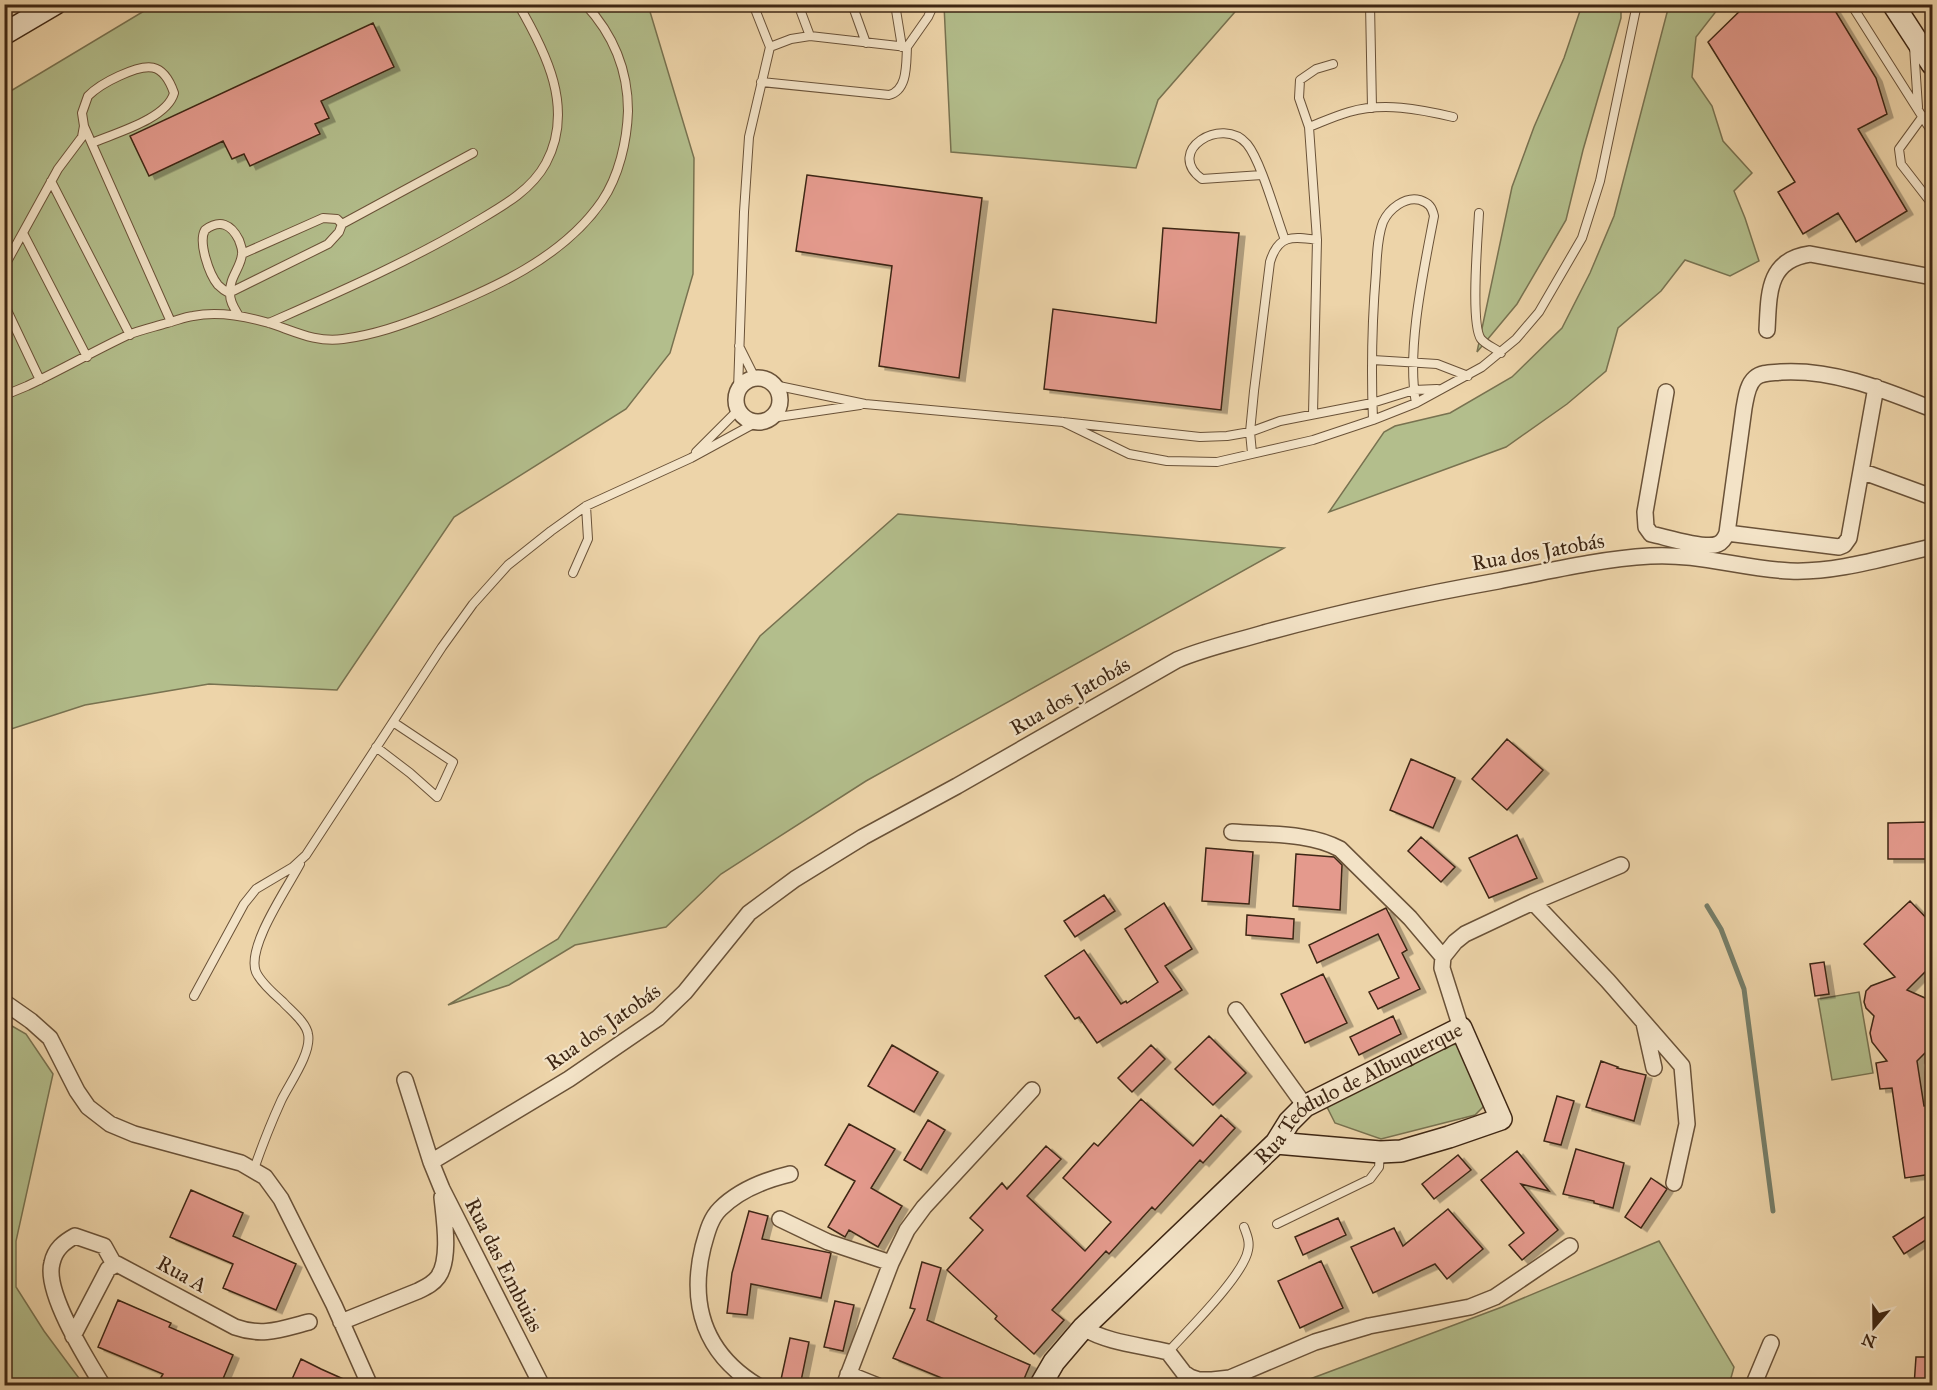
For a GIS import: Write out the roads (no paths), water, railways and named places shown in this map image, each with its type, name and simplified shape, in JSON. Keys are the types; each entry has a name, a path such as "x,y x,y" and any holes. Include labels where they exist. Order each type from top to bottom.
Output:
{"street":[{"path":"4,34 55,4"},
{"path":"1893,4 1932,64"},
{"path":"1767,330 1774,278 1780,267 1797,256 1810,254 1932,277"},
{"path":"1666,392 1645,512 1646,527 1651,534 1707,545 1719,544 1725,539 1727,533 1744,408 1748,388 1757,376 1767,373 1801,371 1825,374 1876,387 1932,409"},
{"path":"755,378 769,381 774,385 780,398 777,412 764,420 749,420 738,410 736,403 738,390 743,384 755,378"},
{"path":"1727,533 1816,545 1839,547 1844,545 1849,538 1876,387"},
{"path":"1861,471 1932,497"},
{"name":"Rua dos Jatobás","path":"431,1162 570,1078 658,1018 685,992 749,913 795,879 863,837 957,786 1157,670 1185,657 1301,623 1362,608 1451,589 1617,559 1674,555 1761,569 1820,570 1932,547"},
{"path":"1232,832 1315,839 1340,849 1410,918 1443,957 1465,934 1621,865"},
{"path":"1533,902 1608,981 1682,1066 1687,1124 1674,1183"},
{"name":"Rua Teódulo de Albuquerque","path":"1040,1386 1054,1362 1083,1328 1276,1143 1289,1122 1305,1106 1461,1028 1442,968 1443,957"},
{"path":"4,1002 50,1038 77,1091 88,1107 110,1124 134,1134 241,1163 265,1177 281,1199 370,1386"},
{"path":"1236,1010 1305,1106"},
{"path":"1644,1023 1654,1068"},
{"path":"1276,1143 1380,1152 1401,1150 1424,1145 1501,1119 1461,1028"},
{"path":"405,1080 431,1162"},
{"path":"878,1386 846,1380 891,1263 907,1230 924,1207 1032,1090"},
{"name":"Rua das Embuias","path":"431,1162 542,1386"},
{"path":"758,1386 739,1374 726,1360 707,1331 700,1313 697,1292 698,1271 710,1222 720,1209 754,1186 790,1174"},
{"path":"341,1322 418,1291 439,1276 445,1250 442,1188"},
{"path":"780,1219 828,1242 891,1263"},
{"path":"73,1336 108,1269 114,1264 104,1246 75,1236 62,1243 51,1263 53,1285 73,1336 103,1386"},
{"path":"1083,1328 1097,1337 1168,1352 1184,1373 1190,1377 1199,1380 1230,1378 1315,1342 1369,1326 1470,1306 1495,1297 1570,1246"},
{"name":"Rua A","path":"114,1264 120,1264 235,1328 262,1333 309,1322"},
{"path":"1753,1386 1771,1343"}],"lane":[{"path":"269,323 390,270 495,211 536,179 547,162 553,146 558,104 552,72 536,35 518,4"},
{"path":"4,392 10,393 40,380 130,335 192,316 215,314 239,316 269,323 312,339 342,340 393,328 457,303 528,267 560,245 586,221 603,200 617,171 624,146 628,121 628,93 623,68 612,40 585,4"},
{"path":"738,390 749,137 770,47 753,4"},
{"path":"798,4 810,36"},
{"path":"852,4 866,43"},
{"path":"761,82 889,96 895,94 901,89 904,47 896,4"},
{"path":"904,47 928,17 933,4"},
{"path":"1370,4 1372,108"},
{"path":"1063,422 1129,454 1167,461 1217,462 1312,440 1373,420 1416,403 1468,376 1501,352 1516,339 1539,312 1582,238 1600,181 1637,4"},
{"path":"1851,4 1932,132"},
{"path":"1913,34 1918,108"},
{"path":"770,47 792,39 810,36 904,47"},
{"path":"1313,414 1317,240 1309,127 1299,98 1300,80 1316,69 1333,64"},
{"path":"92,143 164,110 172,101 174,93 165,75 149,66 137,67 88,96 82,113 84,126 171,322"},
{"path":"1309,127 1350,112 1372,108 1403,107 1453,117"},
{"path":"1923,116 1899,149 1901,164 1932,204"},
{"path":"4,267 58,169 78,145 84,126"},
{"path":"1262,175 1202,179 1195,174 1191,166 1190,152 1192,147 1208,136 1223,132 1237,135 1251,149 1262,175 1285,240"},
{"path":"230,293 328,244 342,224 473,153"},
{"path":"51,181 130,335"},
{"path":"1373,420 1372,324 1379,238 1383,221 1390,210 1408,199 1417,199 1428,204 1434,216 1420,300 1414,361 1416,403"},
{"path":"1479,213 1476,314 1478,331 1485,342 1501,352"},
{"path":"242,254 323,218 338,219 342,224"},
{"path":"230,293 217,284 213,277 201,242 202,236 210,227 222,223 234,229 241,245 242,254 230,282 231,302 239,316"},
{"path":"23,233 87,357"},
{"path":"1252,453 1250,432 1270,262 1274,249 1285,240 1298,237 1317,240"},
{"path":"4,304 40,380"},
{"path":"739,345 755,378"},
{"path":"1373,360 1437,364 1468,376"},
{"path":"774,385 865,404 1200,437 1250,432 1280,421 1372,403 1414,390 1442,389"},
{"path":"254,1169 281,1101 304,1057 308,1043 308,1033 304,1024 256,972 255,949 306,855 442,647 491,582 508,565 586,506 691,458 764,420 865,404"},
{"path":"691,458 738,410"},
{"path":"573,573 588,539 586,506"},
{"path":"376,747 437,797 453,762 393,722"},
{"path":"194,996 244,904 256,890 293,867 306,855"},
{"path":"1277,1224 1370,1179 1378,1167 1380,1152"},
{"path":"1168,1352 1236,1277 1248,1250 1248,1239 1244,1227"}],"waterway":[{"path":"1707,906 1721,929 1744,989 1773,1211"}]}
